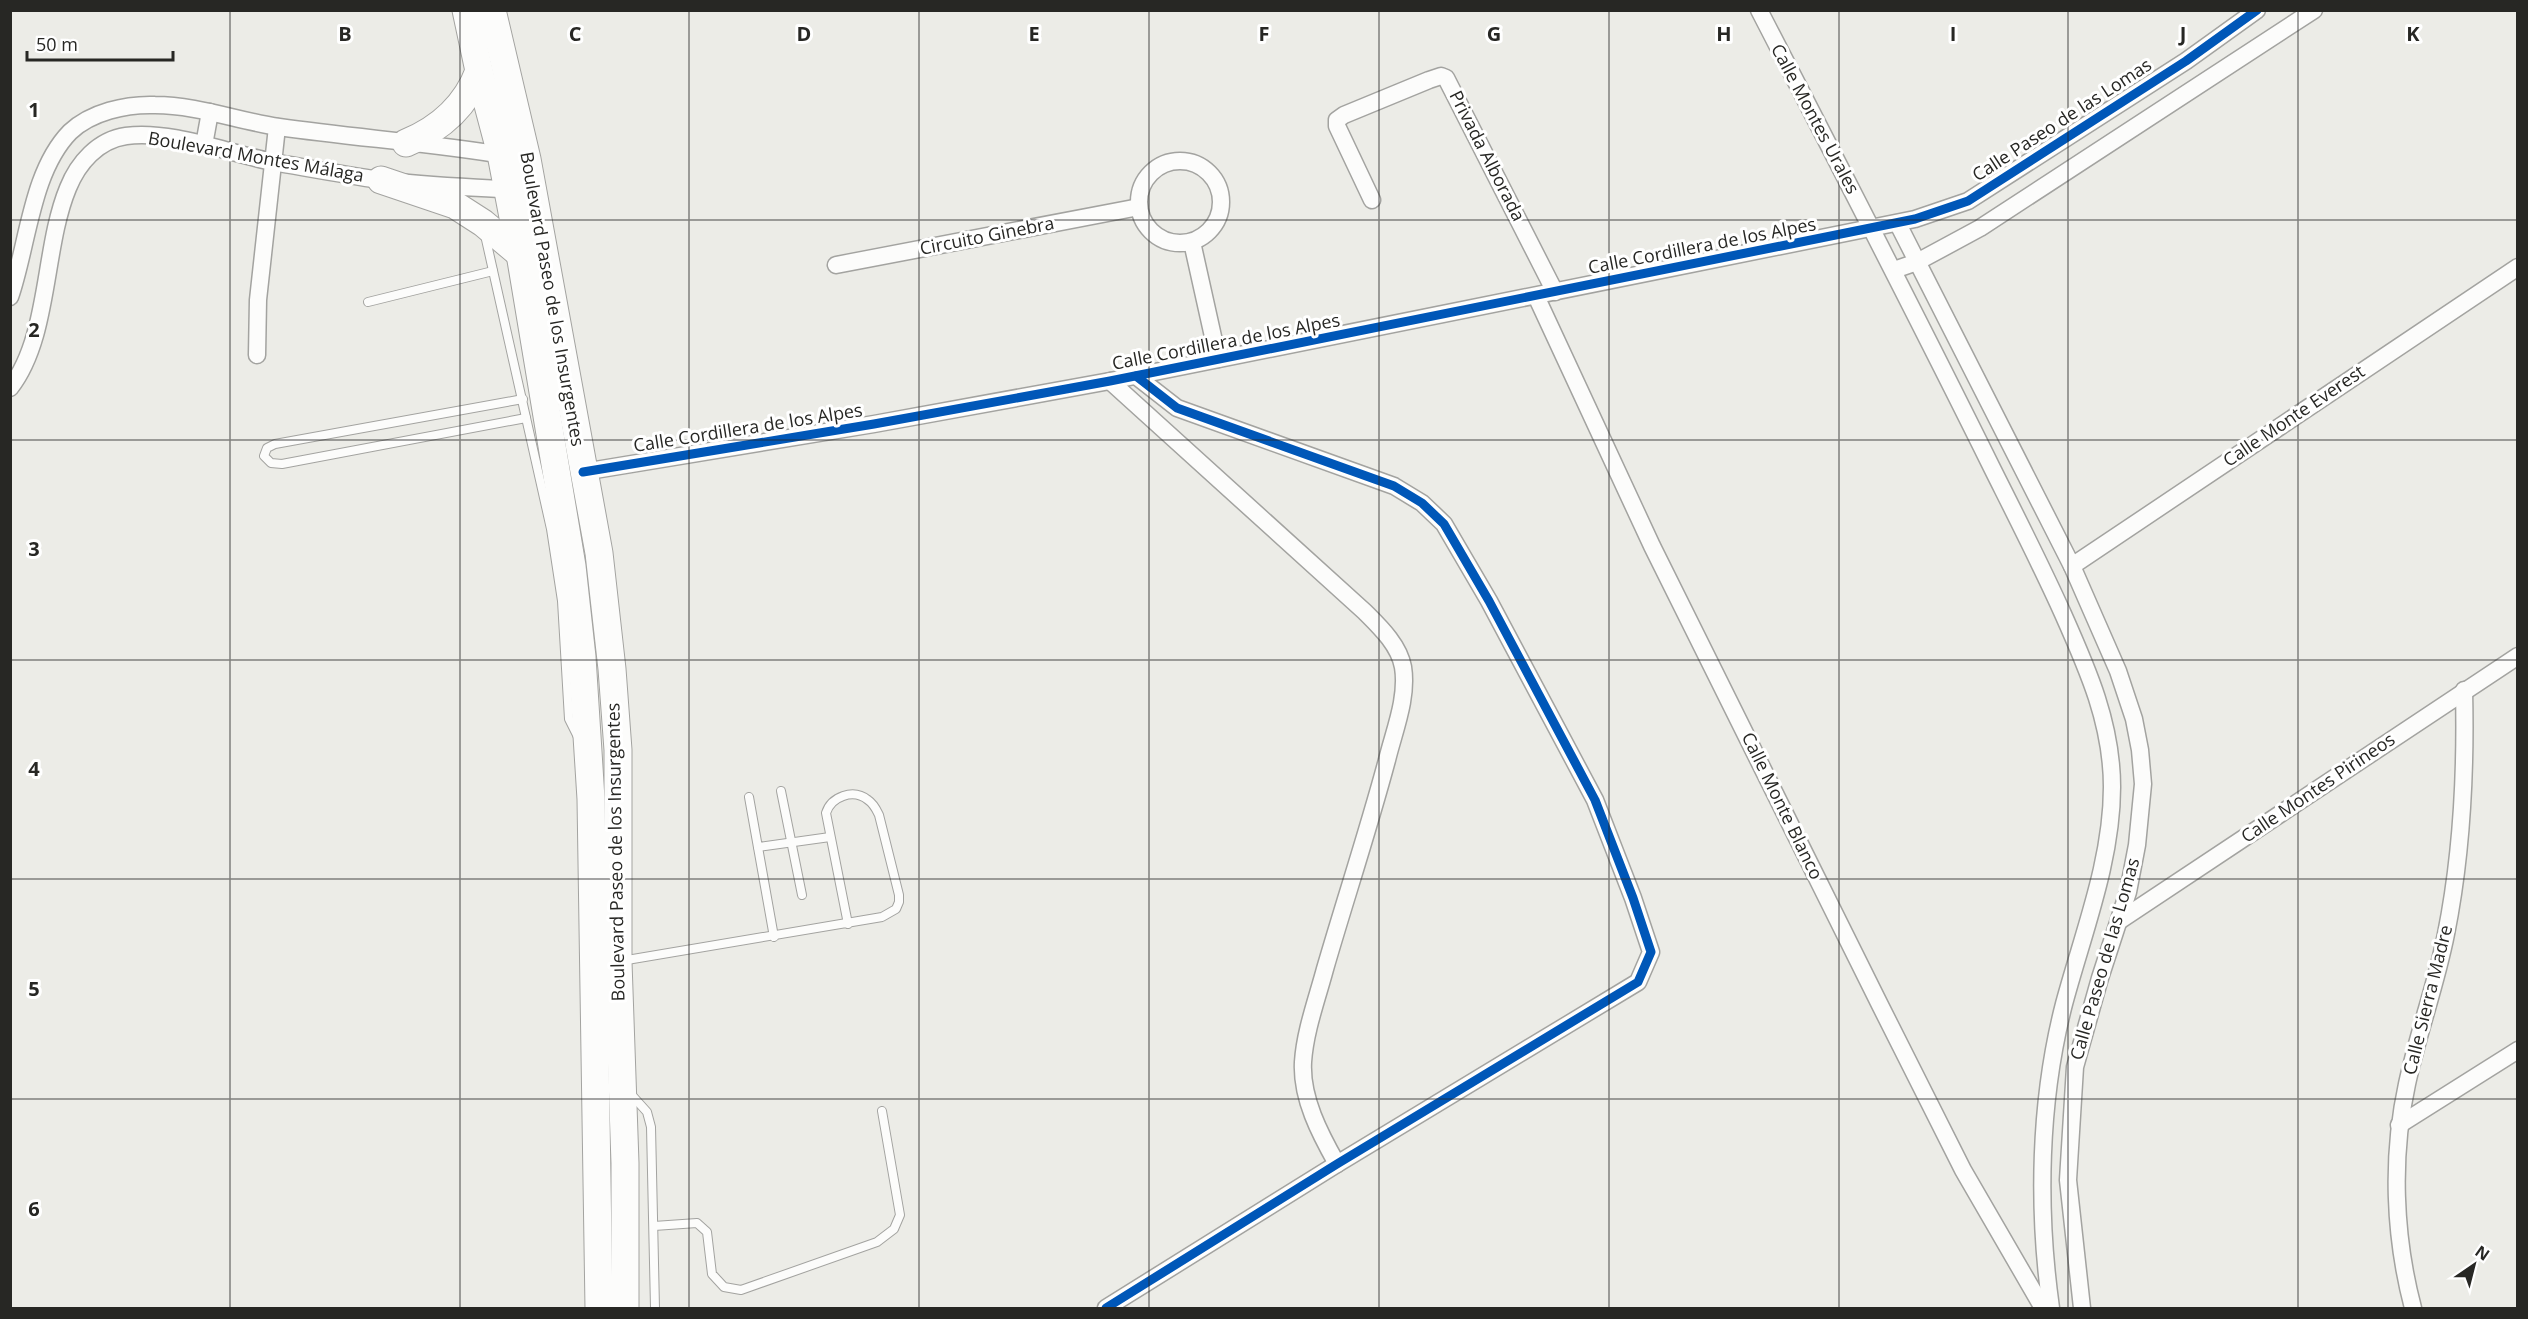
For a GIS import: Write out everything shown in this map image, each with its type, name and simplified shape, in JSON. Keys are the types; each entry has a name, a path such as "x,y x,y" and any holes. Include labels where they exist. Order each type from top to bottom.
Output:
{"main road":[{"name":"Boulevard Paseo de los Insurgentes","path":"466,10 478,71 501,154 520,190 583,472 598,553 618,750 618,962 625,1163 625,1308"},
{"name":"Boulevard Paseo de los Insurgentes","path":"492,10 527,159 520,190"},
{"path":"406,143 433,130 451,115 467,96 478,71"},
{"path":"381,180 444,200 533,256 554,220 551,189 541,172 527,159"},
{"name":"Boulevard Paseo de los Insurgentes","path":"533,256 572,566 589,747 599,1308"}],"street":[{"name":"Calle Montes Urales","path":"1759,10 1872,228"},
{"name":"Calle Paseo de las Lomas","path":"2051,1308 2043,1223 2047,1108 2053,1059 2064,1005 2101,871 2113,791 2112,759 2107,730 2093,680 2048,581 1872,228 1898,224 1968,201 2186,61 2257,10"},
{"path":"1894,270 1917,262 1980,228 2314,10"},
{"name":"Privada Alborada","path":"1372,200 1337,126 1337,120 1429,80 1441,76 1446,78 1555,292"},
{"name":"Boulevard Montes Málaga","path":"12,287 47,165 71,131 102,113 119,108 154,105 210,112 277,127 527,159"},
{"path":"204,145 210,112"},
{"path":"257,355 258,300 277,127"},
{"name":"Boulevard Montes Málaga","path":"10,388 27,359 37,326 59,213 68,186 90,153 106,142 124,136 142,135 381,180 520,190"},
{"path":"1184,160 1206,170 1220,190 1222,206 1212,229 1192,242 1168,242 1154,234 1144,222 1139,207 1143,183 1153,170 1168,162 1184,160"},
{"name":"Circuito Ginebra","path":"836,265 1139,207"},
{"name":"Calle Paseo de las Lomas","path":"1898,224 2072,566 2118,671 2131,709 2140,750 2143,784 2137,845 2128,892 2100,978 2075,1067 2071,1100 2068,1180 2082,1308"},
{"name":"Calle Cordillera de los Alpes","path":"583,472 874,424 1110,381 1872,228"},
{"path":"1192,242 1218,359"},
{"name":"Calle Monte Everest","path":"2072,566 2517,267"},
{"name":"Calle Monte Blanco","path":"1536,296 1652,546 1880,1005 1963,1170 2043,1308"},
{"path":"1106,1308 1337,1164 1638,982 1651,952 1595,800 1489,601 1444,524 1422,503 1394,486 1177,408 1136,376"},
{"path":"1110,381 1365,612 1392,642 1403,665 1404,691 1400,707 1380,784 1316,1001 1303,1063 1311,1109 1324,1142 1337,1164"},
{"name":"Calle Montes Pirineos","path":"2120,921 2517,656"},
{"name":"Calle Sierra Madre","path":"2413,1308 2401,1246 2397,1166 2399,1125 2414,1054 2436,978 2455,882 2464,765 2464,690"},
{"path":"2399,1125 2517,1050"}],"lane":[{"path":"483,223 551,529 562,601 569,719 576,736 589,747"},
{"path":"368,302 493,271"},
{"path":"523,399 276,444 267,448 264,456 271,463 282,464 526,418"},
{"path":"781,792 802,895"},
{"path":"618,962 848,924 890,914 900,902 899,895 879,815 868,800 862,796 834,799 828,805 826,813 848,924"},
{"path":"749,797 774,937"},
{"path":"758,847 830,837"},
{"path":"621,1084 642,1105 650,1121 655,1308"},
{"path":"654,1226 697,1223 707,1232 712,1274 724,1287 741,1290 877,1242 894,1229 900,1215 882,1112"}],"cycle path":[{"path":"583,472 874,424 1110,381 1915,219 1968,201 2186,61 2257,10"},
{"path":"1106,1308 1337,1164 1638,982 1651,952 1595,800 1489,601 1444,524 1422,503 1394,486 1177,408 1136,376"}]}
